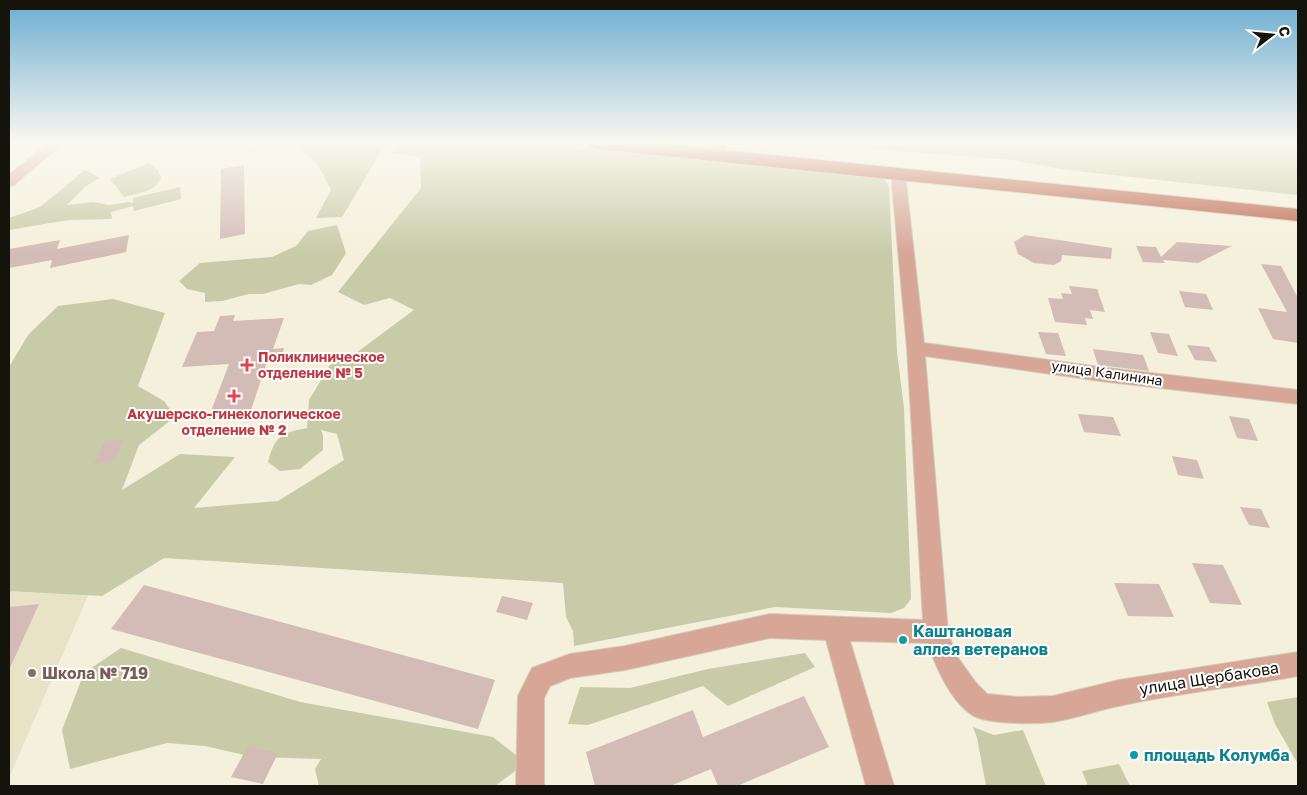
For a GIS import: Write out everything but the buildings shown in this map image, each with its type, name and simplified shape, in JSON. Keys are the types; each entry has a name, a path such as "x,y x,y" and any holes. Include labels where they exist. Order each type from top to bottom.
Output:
{"main road":[{"path":"958,180 1298,215"},
{"path":"1064,180 1298,204"}],"street":[{"name":"улица Щербакова","path":"899,180 916,348 936,632 946,662 966,692 982,706 1018,710 1054,709 1119,693 1298,664"},
{"name":"улица Калинина","path":"916,348 1100,374 1298,396"},
{"path":"530,786 531,696 541,676 570,666 625,658 770,626 936,632"},
{"path":"834,627 880,786"}],"shaded area":[{"name":"Школа № 719","path":"9,510 100,568 9,778"}],"green space":[{"path":"73,180 96,180 86,186 67,205 93,202 109,205 133,203 133,198 180,187 181,199 134,211 133,206 111,212 112,219 68,220 9,230 9,218 40,207"},
{"path":"111,180 160,180 156,186 147,191 124,197"},
{"path":"326,180 364,180 342,217 316,218 331,190"},
{"path":"421,180 884,180 889,186 897,352 904,408 911,599 904,608 891,613 775,607 574,646 573,631 566,617 563,583 164,558 102,596 9,591 9,367 28,335 58,306 113,299 165,313 138,386 164,401 175,417 139,445 122,490 180,454 235,457 194,508 278,501 344,460 337,434 321,430 323,450 300,469 280,471 268,462 273,446 280,437 307,428 309,400 330,365 356,353 414,310 390,298 364,305 338,292 421,188"},
{"path":"1160,180 1298,180 1298,195"},
{"path":"337,225 346,253 332,275 311,285 299,284 263,294 249,294 222,301 205,302 205,293 187,289 179,281 200,263 272,257 296,246 308,231"},
{"path":"121,648 300,702 493,737 526,763 495,786 319,786 315,769 321,759 253,757 205,746 167,743 70,769 62,730 84,673"},
{"path":"805,653 815,667 728,706 703,686 588,725 568,724 580,687 630,688 708,669"},
{"path":"1298,697 1298,764 1275,724 1267,702"},
{"path":"973,727 994,735 1023,730 1046,786 986,786 977,738"},
{"path":"1119,764 1130,786 1088,786 1082,771"}],"place":[{"name":"Поликлиническое отделение № 5","path":"247,365"},
{"name":"Акушерско-гинекологическое отделение № 2","path":"234,396"},
{"name":"Каштановая аллея ветеранов","path":"903,640"},
{"name":"Школа № 719","path":"32,673"},
{"name":"площадь Колумба","path":"1134,755"}]}
